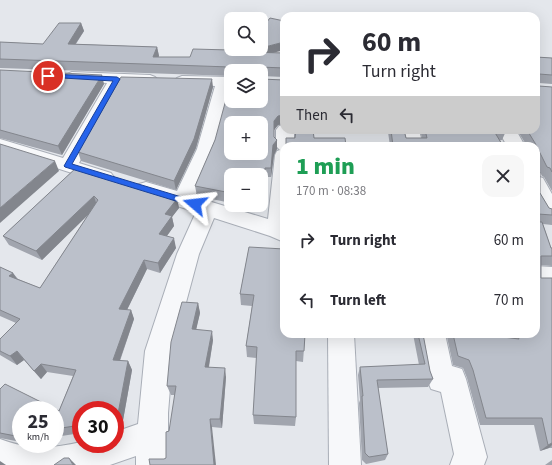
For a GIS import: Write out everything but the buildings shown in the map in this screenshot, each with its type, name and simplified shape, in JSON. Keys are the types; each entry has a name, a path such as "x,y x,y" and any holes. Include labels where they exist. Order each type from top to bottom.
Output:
{"street":[{"path":"56,76 224,82"},
{"path":"58,184 72,167 117,79"},
{"path":"183,200 206,149 224,94"},
{"path":"0,144 183,200 280,232"},
{"path":"540,190 552,212"},
{"path":"152,465 153,413 159,351 188,254 208,208"},
{"path":"540,276 552,278"},
{"path":"341,338 345,465"},
{"path":"432,338 442,379 452,379 470,457 466,465"},
{"path":"0,455 12,460 44,464 81,458 152,435"}],"route":[{"path":"48,76 117,79 68,166 195,204"}]}
